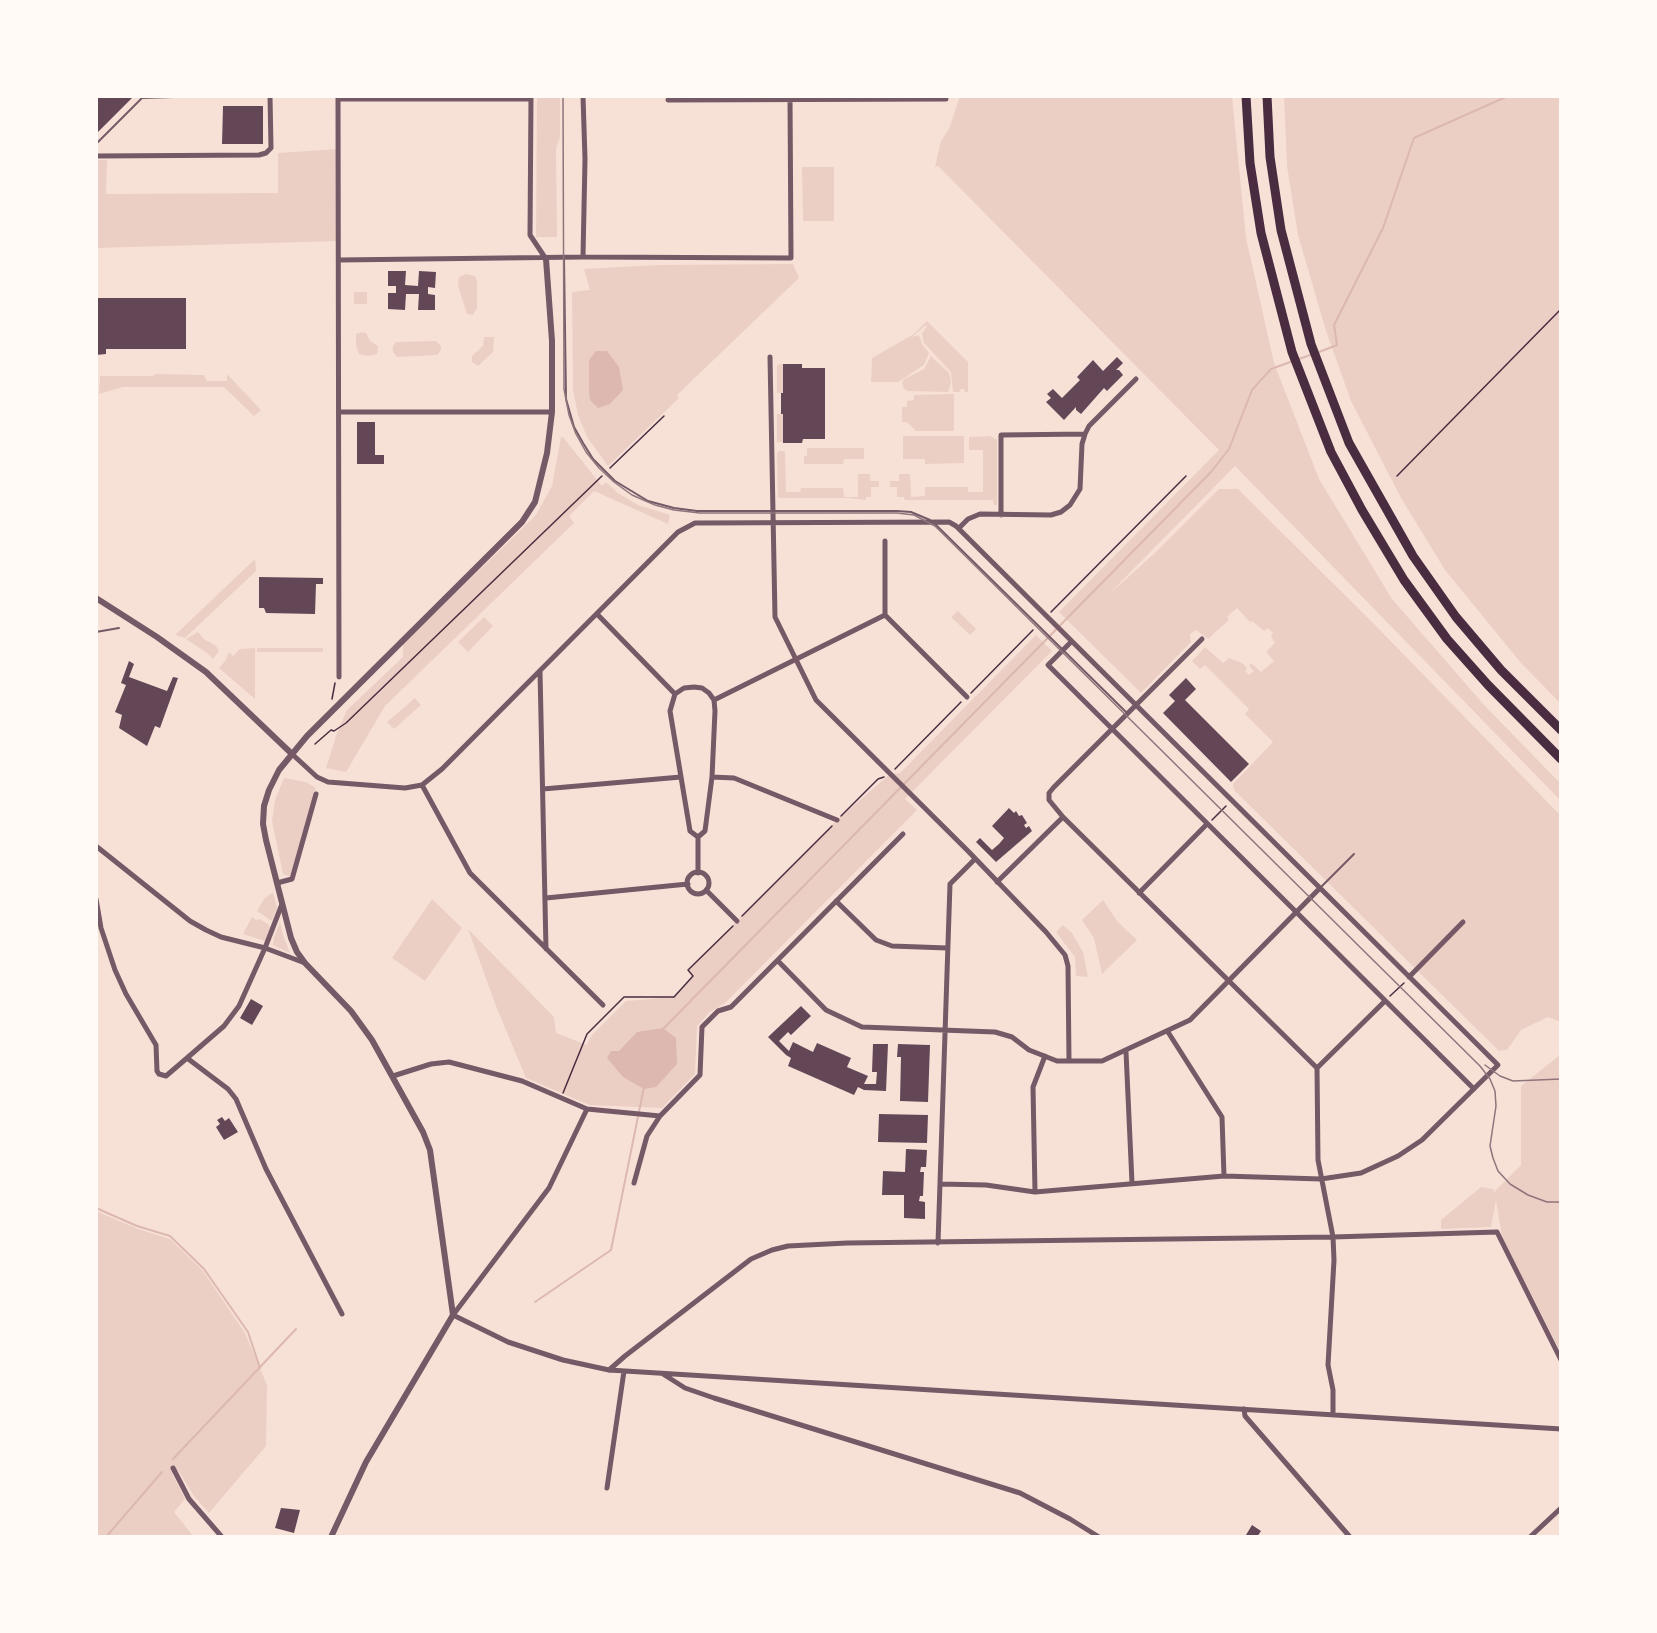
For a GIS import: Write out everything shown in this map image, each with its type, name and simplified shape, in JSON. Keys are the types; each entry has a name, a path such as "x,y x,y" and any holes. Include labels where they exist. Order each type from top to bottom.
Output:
{"highway":[{"path":"1246,96 1250,163 1261,233 1275,294 1299,373 1331,452 1362,510 1404,580 1447,639 1561,759"},
{"path":"1267,96 1270,158 1281,230 1311,344 1349,443 1413,556 1456,617 1501,670 1561,730"}],"street":[{"path":"96,156 258,155 266,153 271,148 270,96"},
{"path":"583,96 585,159 583,257"},
{"path":"339,677 338,97 531,98 530,235 546,259 552,341 552,412 543,472 535,502 529,513 307,736 279,770 268,790 264,806 263,824 266,840 291,938 305,963 359,1022 393,1076 430,1150 453,1315"},
{"path":"668,98 946,99"},
{"path":"339,260 583,257 791,258 790,98"},
{"path":"770,357 775,617 816,700 975,859 1046,932 1065,955 1068,966 1069,1061"},
{"path":"959,528 975,515 1051,515 1061,512 1070,505 1080,489 1082,444 1089,426 1136,379"},
{"path":"340,412 552,412"},
{"path":"1001,515 1001,435 1085,434"},
{"path":"96,598 206,672 317,777 328,782 405,788 422,785 442,769 686,526 704,521 949,522 959,528 1498,1065 1422,1140 1398,1156 1361,1173 1321,1179 1224,1176 1035,1192 986,1185 940,1184"},
{"path":"885,541 885,615 967,697"},
{"path":"597,614 675,694"},
{"path":"714,700 885,615"},
{"path":"1202,639 1110,729 1049,793 1049,800 1053,807 1317,1068 1318,1160 1333,1237 1334,1260 1328,1365 1333,1390 1333,1415"},
{"path":"1071,642 1048,665 1474,1089"},
{"path":"540,671 546,949"},
{"path":"698,837 690,831 670,711 675,694 684,688 702,688 714,700 712,777 705,831 698,837 698,873"},
{"path":"543,789 681,777"},
{"path":"712,777 734,778 837,820"},
{"path":"422,785 470,873 603,1005"},
{"path":"277,883 292,879 316,794"},
{"path":"921,815 927,810"},
{"path":"997,882 1063,817"},
{"path":"1139,893 1207,824"},
{"path":"634,1183 647,1136 660,1116 700,1075 702,1027 718,1011 731,1007 903,834"},
{"path":"96,846 190,921 222,937 265,948 305,963"},
{"path":"938,1243 950,884 975,859"},
{"path":"698,873 704,874 709,885 706,891 696,894 690,890 688,884 691,875 698,873"},
{"path":"546,898 688,884"},
{"path":"778,961 826,1010 862,1027 1004,1034 1029,1050 1057,1060 1102,1061 1126,1052 1190,1020 1320,888"},
{"path":"706,891 737,921"},
{"path":"96,899 101,928 115,970 126,994 156,1045 157,1071 166,1076 232,1017 265,948 282,903"},
{"path":"836,901 876,940 892,946 947,948"},
{"path":"1409,977 1463,922"},
{"path":"1317,1068 1385,1001"},
{"path":"1168,1032 1222,1118 1224,1176"},
{"path":"1126,1052 1132,1184"},
{"path":"1035,1192 1033,1088 1045,1056"},
{"path":"187,1058 228,1089 236,1099 266,1168 342,1314"},
{"path":"393,1076 431,1064 449,1062 522,1080 587,1109 660,1116"},
{"path":"331,1537 366,1462 453,1315 549,1188 587,1109"},
{"path":"609,1370 751,1259 788,1246 847,1243 1333,1237 1497,1232 1561,1360"},
{"path":"453,1315 508,1342 563,1360 609,1370 1561,1429"},
{"path":"607,1488 624,1371"},
{"path":"662,1373 685,1388 704,1395 1020,1493 1099,1537"},
{"path":"1244,1409 1245,1416 1343,1534 1350,1537"},
{"path":"173,1468 189,1499 222,1537"},
{"path":"1530,1537 1561,1508"}],"lane":[{"path":"96,144 142,98 206,96"},
{"path":"564,258 566,399 578,435 605,473 633,494 674,508 697,511 897,511 917,514 931,521 1127,712"},
{"path":"96,632 118,628"},
{"path":"1320,888 1354,854"}],"path":[{"path":"1396,476 1561,309"},
{"path":"315,744 331,730 334,731 346,723 664,416"},
{"path":"1047,616 1186,476"},
{"path":"561,1097 587,1034 624,997 674,997 693,976 688,970 878,779 890,774 1038,625"},
{"path":"332,699 339,677"},
{"path":"1207,824 1231,800"},
{"path":"1385,1001 1409,977"}],"shaded area":[{"path":"537,96 560,96 560,137 556,149 557,237 536,237"},
{"path":"960,96 1232,96 1246,238 1274,363 1319,479 1392,599 1485,706 1561,784 1561,801 1235,466 1107,596 1156,552 1219,489 1238,489 1376,626 1561,816 1561,1022 1548,1017 1521,1030 1507,1050 1499,1051 1234,790 1233,784 1273,742 1245,714 1249,709 1205,665 1200,669 1192,661 1205,647 1223,663 1229,658 1242,663 1249,675 1254,671 1249,666 1251,663 1261,672 1274,661 1266,652 1275,643 1271,637 1273,633 1268,628 1264,631 1252,621 1250,622 1237,608 1227,617 1229,620 1208,639 1196,630 1190,634 1191,642 1141,693 1059,612 1219,450 938,166 935,167 941,141 949,129"},
{"path":"1284,96 1561,96 1561,704 1521,663 1445,570 1401,498 1351,401 1326,331 1298,235 1287,166"},
{"path":"339,149 339,241 96,248 96,160 107,160 106,194 278,193 278,153"},
{"path":"802,167 834,167 834,221 803,221"},
{"path":"793,264 799,278 677,395 679,398 608,466 587,437 578,415 573,390 572,292 590,290 584,269 658,265"},
{"path":"466,274 475,276 477,282 477,308 473,315 467,314 458,286 459,277"},
{"path":"354,292 367,292 367,304 354,304"},
{"path":"927,321 968,362 968,392 960,389 960,392 953,392 951,372 924,343 922,334 926,325 912,337 919,335 929,353 924,365 898,382 871,382 872,358 914,334"},
{"path":"366,333 370,341 378,346 377,354 368,356 359,354 356,334"},
{"path":"484,337 494,337 493,352 478,366 472,362 472,356 483,346"},
{"path":"436,341 441,346 437,355 397,357 393,352 396,342"},
{"path":"596,351 607,351 619,367 623,390 610,404 598,408 590,400 589,391 589,360"},
{"path":"931,356 949,373 951,381 948,392 904,389 902,383 904,379 924,369"},
{"path":"783,364 783,393 777,393 777,366"},
{"path":"155,374 204,375 207,381 227,381 227,374 261,410 254,416 224,387 123,387 99,394 100,376 153,376"},
{"path":"954,394 954,431 916,431 907,422 902,422 902,407 907,407 907,401 914,400 914,395"},
{"path":"777,414 783,414 783,442 777,442"},
{"path":"903,436 964,436 964,463 925,464 925,459 903,459"},
{"path":"990,436 997,440 997,505 994,505 993,500 904,500 904,497 897,497 897,487 890,487 890,481 899,481 899,474 910,474 911,497 925,496 925,487 968,487 968,492 983,492 983,450 969,450 969,437"},
{"path":"561,437 602,486 606,482 618,493 638,505 670,515 668,524 594,491 569,516 574,523 385,706 346,772 326,768 347,710 403,657 403,644 536,515 552,486"},
{"path":"807,448 864,448 864,459 844,459 843,464 804,464"},
{"path":"785,451 786,492 800,492 801,488 843,488 844,497 858,497 858,474 870,474 870,481 879,481 879,487 871,487 871,497 866,497 866,500 780,498 778,497 777,453"},
{"path":"255,559 256,571 185,638 175,635"},
{"path":"958,611 976,629 970,635 951,617"},
{"path":"484,617 493,626 468,652 458,642"},
{"path":"198,632 219,651 213,659 186,639"},
{"path":"1036,635 1052,651 905,799 917,810 725,1003 710,1012 697,1026 695,1074 662,1108 589,1105 526,1078 496,1006 468,929 554,1017 556,1033 587,1045 591,1036 626,1001 674,997 693,976 688,970 837,820 890,774 900,773"},
{"path":"255,648 255,699 219,668 229,652 233,656 240,649"},
{"path":"257,648 323,648 323,652 257,652"},
{"path":"415,698 421,705 394,729 387,722"},
{"path":"284,778 306,782 316,788 290,876 283,874 272,821 275,800"},
{"path":"273,892 277,908 270,920 257,911 264,899"},
{"path":"432,899 462,928 425,981 392,958"},
{"path":"1103,900 1117,921 1137,940 1102,974 1094,938 1082,920"},
{"path":"252,917 269,925 265,941 243,934"},
{"path":"280,922 283,935 290,953 273,945"},
{"path":"1063,925 1072,933 1083,952 1088,977 1076,976 1075,957 1056,932"},
{"path":"663,1028 676,1038 677,1064 656,1087 644,1089 623,1077 607,1058 611,1051 619,1051 637,1032"},
{"path":"1561,1054 1561,1353 1502,1237 1496,1200 1491,1227 1441,1229 1441,1220 1481,1187 1493,1189 1495,1194 1495,1191 1521,1165 1521,1086"},
{"path":"96,1211 138,1229 170,1239 203,1271 245,1333 267,1385 266,1446 209,1513 194,1496 178,1470 172,1473 185,1499 174,1512 194,1537 96,1537"}],"building":[{"path":"96,96 134,96 96,134"},
{"path":"223,106 263,106 263,144 222,144"},
{"path":"388,271 406,271 405,285 418,286 419,271 436,272 435,288 428,287 428,294 435,295 435,310 418,310 419,294 406,294 405,310 388,309 388,293 396,293 396,286 388,286"},
{"path":"96,298 186,298 186,349 106,349 106,354 96,355"},
{"path":"1117,357 1123,363 1116,370 1123,375 1107,391 1104,388 1081,414 1076,407 1064,420 1046,402 1051,398 1047,394 1053,389 1062,398 1080,380 1077,377 1093,360 1103,371"},
{"path":"783,364 802,364 802,368 825,368 825,439 803,439 802,443 783,443 781,393 783,393"},
{"path":"357,422 375,422 375,455 384,455 384,464 357,464"},
{"path":"259,577 323,578 323,584 316,584 315,614 266,613 264,608 259,608"},
{"path":"129,661 134,664 129,677 167,691 173,677 178,678 160,728 155,726 147,746 119,728 122,715 115,712 126,685 121,683"},
{"path":"1186,678 1196,689 1185,700 1249,764 1231,782 1163,713 1175,701 1169,695"},
{"path":"1009,808 1014,813 1016,811 1019,816 1022,815 1027,823 1024,825 1026,828 1029,826 1032,831 996,862 976,842 980,838 992,850 999,844 1004,838 992,826"},
{"path":"251,999 263,1006 252,1025 240,1018"},
{"path":"801,1006 811,1016 791,1035 788,1032 779,1041 789,1051 793,1042 813,1052 817,1043 851,1058 847,1067 868,1076 864,1084 876,1084 877,1072 872,1072 873,1044 888,1044 886,1091 864,1090 858,1087 854,1095 788,1066 791,1058 768,1037"},
{"path":"898,1044 930,1045 928,1102 900,1101 901,1057 897,1057"},
{"path":"879,1114 928,1115 927,1143 878,1142"},
{"path":"222,1117 225,1121 229,1118 238,1132 224,1140 216,1127 220,1124 217,1120"},
{"path":"906,1149 927,1150 926,1167 921,1167 920,1172 924,1172 923,1196 920,1196 919,1201 925,1202 925,1219 904,1218 904,1195 882,1195 883,1171 905,1172"},
{"path":"281,1508 300,1510 294,1533 275,1528"},
{"path":"1252,1525 1261,1531 1257,1537 1246,1535"}],"waterway":[{"path":"1319,352 1337,345 1334,325 1383,228 1414,138 1508,96"},
{"path":"1299,359 1313,354"},
{"path":"662,1030 1211,472 1229,449 1252,390 1271,369 1293,361"},
{"path":"535,1302 611,1250 644,1087"},
{"path":"96,1208 137,1226 170,1236 204,1269 248,1332 260,1368"},
{"path":"173,1459 296,1329"},
{"path":"106,1537 162,1472"}],"tram line":[{"path":"563,96 564,389 569,415 576,434 586,452 599,468 632,495 674,510 700,513 897,513 914,515 935,526 1480,1066 1490,1079 1495,1091 1496,1106 1490,1146 1498,1171 1510,1184 1528,1195 1547,1202 1561,1202"},
{"path":"1485,1065 1500,1076 1513,1081 1561,1079"}]}
